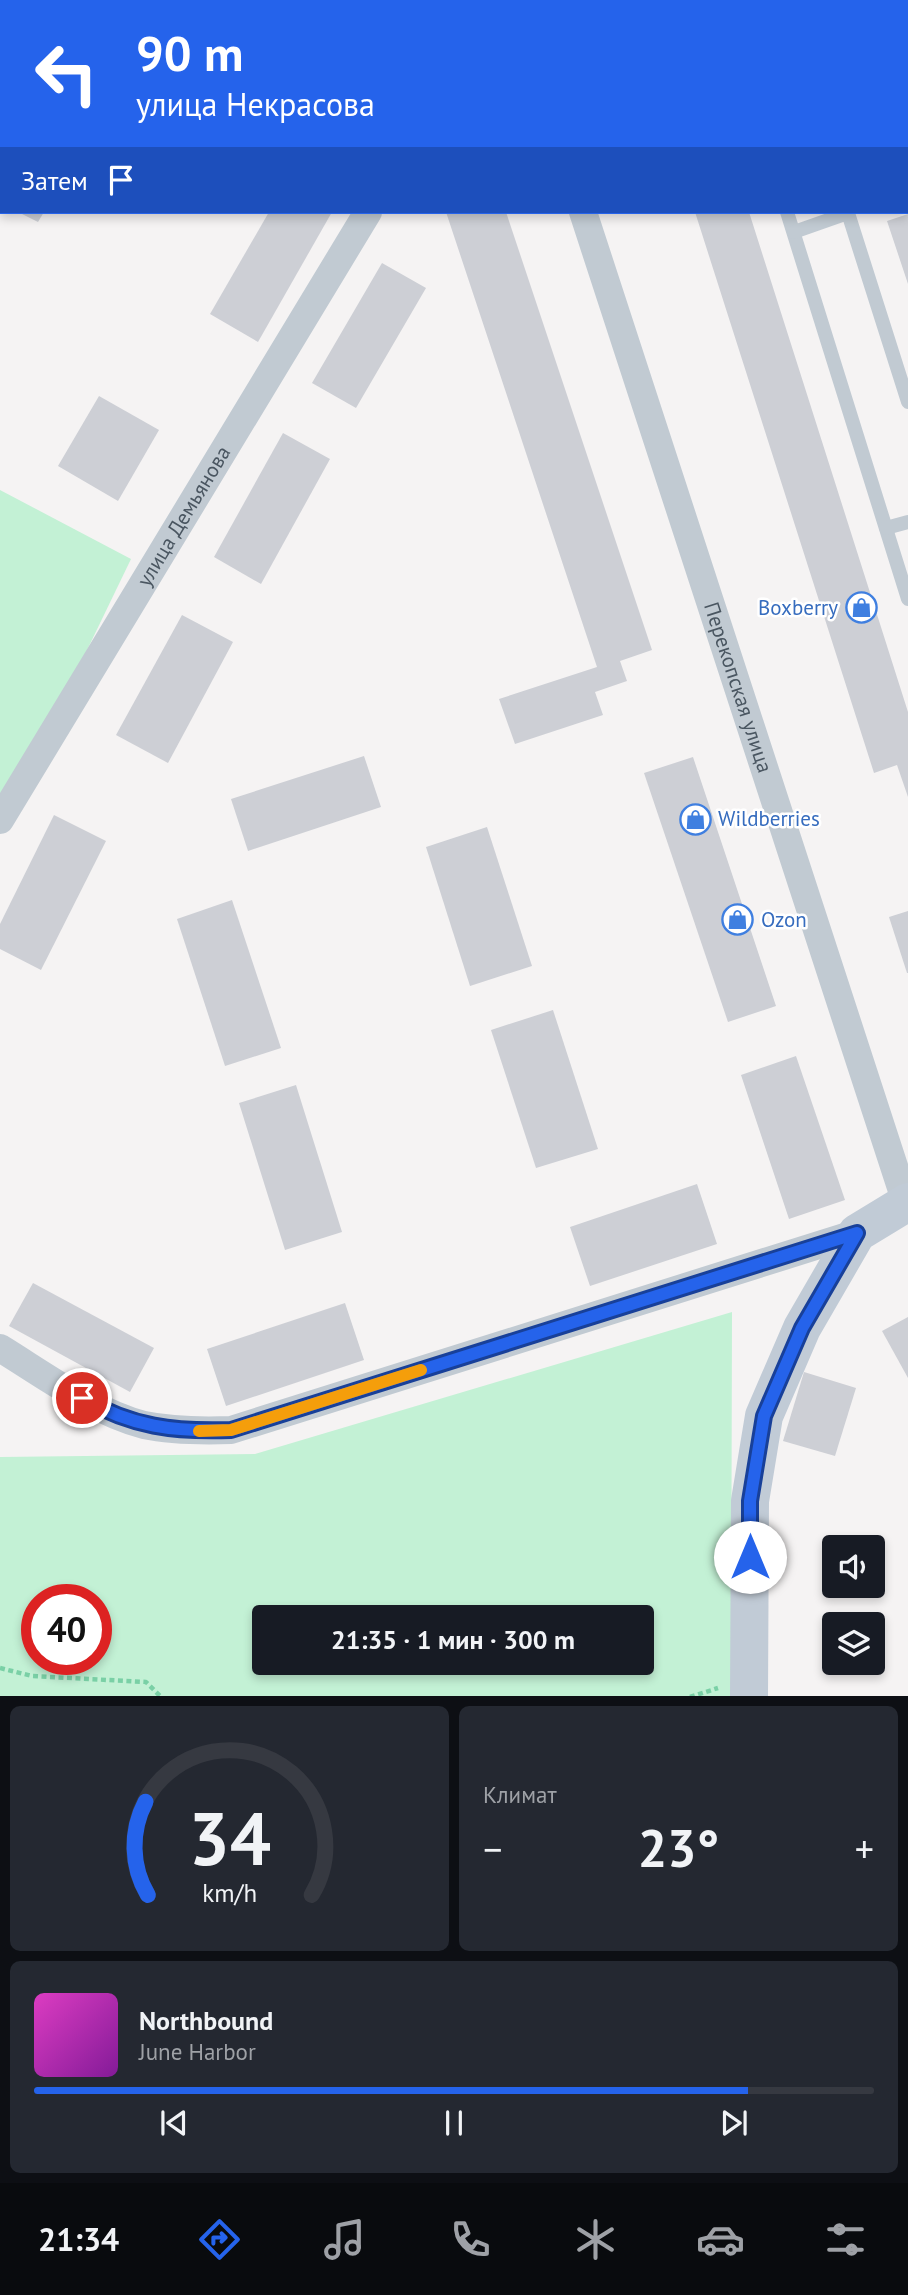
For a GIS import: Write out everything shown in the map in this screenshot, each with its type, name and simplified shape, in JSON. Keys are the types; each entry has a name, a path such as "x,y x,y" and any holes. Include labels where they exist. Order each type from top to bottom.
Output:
{"street":[{"name":"улица Демьянова","path":"0,820 367,214"},
{"name":"Перекопская улица","path":"584,214 907,1203"},
{"path":"0,1348 103,1410 144,1424 189,1432 231,1430 857,1233 907,1203"},
{"path":"749,1696 750,1501 764,1416 802,1328 857,1233"}],"lane":[{"path":"788,214 908,599"},
{"path":"794,232 845,214"},
{"path":"848,214 908,402"},
{"path":"886,528 908,522"}],"path":[{"path":"0,1668 32,1676 146,1682 161,1696"}],"green space":[{"path":"0,490 131,559 18,793 0,817"},
{"path":"732,1312 731,1696 0,1696 0,1457 255,1454"}],"building":[{"path":"22,214 43,214 38,222"},
{"path":"268,214 331,214 258,342 210,314"},
{"path":"447,214 507,214 652,650 620,661 627,681 595,692 603,715 515,744 499,699 597,667"},
{"path":"696,214 750,214 908,712 908,797 897,765 874,773"},
{"path":"908,214 908,284 887,221"},
{"path":"382,263 426,288 356,408 312,383"},
{"path":"99,396 159,430 118,501 58,466"},
{"path":"283,433 330,459 261,584 214,557"},
{"path":"182,615 233,642 168,763 116,735"},
{"path":"364,756 381,807 248,851 231,799"},
{"path":"693,757 776,1006 728,1022 644,773"},
{"path":"54,815 106,841 41,970 0,949 0,924"},
{"path":"487,827 532,966 470,986 426,847"},
{"path":"232,900 281,1048 225,1066 177,919"},
{"path":"908,911 908,973 907,973 889,917"},
{"path":"553,1010 598,1149 536,1168 491,1030"},
{"path":"796,1056 845,1200 789,1219 741,1075"},
{"path":"296,1085 342,1232 285,1250 239,1103"},
{"path":"697,1184 717,1244 590,1286 570,1227"},
{"path":"33,1283 154,1348 130,1392 9,1326"},
{"path":"345,1303 364,1360 226,1406 207,1349"},
{"path":"908,1317 908,1378 882,1331"},
{"path":"804,1372 856,1388 835,1456 783,1441"}],"slow traffic":[{"path":"199,1431 231,1430 421,1370"}],"place":[{"name":"Boxberry","path":"861,608"},
{"name":"Wildberries","path":"695,819"},
{"name":"Ozon","path":"738,920"}],"route":[{"path":"82,1398 103,1410 144,1424 189,1432 231,1430 857,1233 802,1328 764,1416 750,1501 750,1557"}]}
